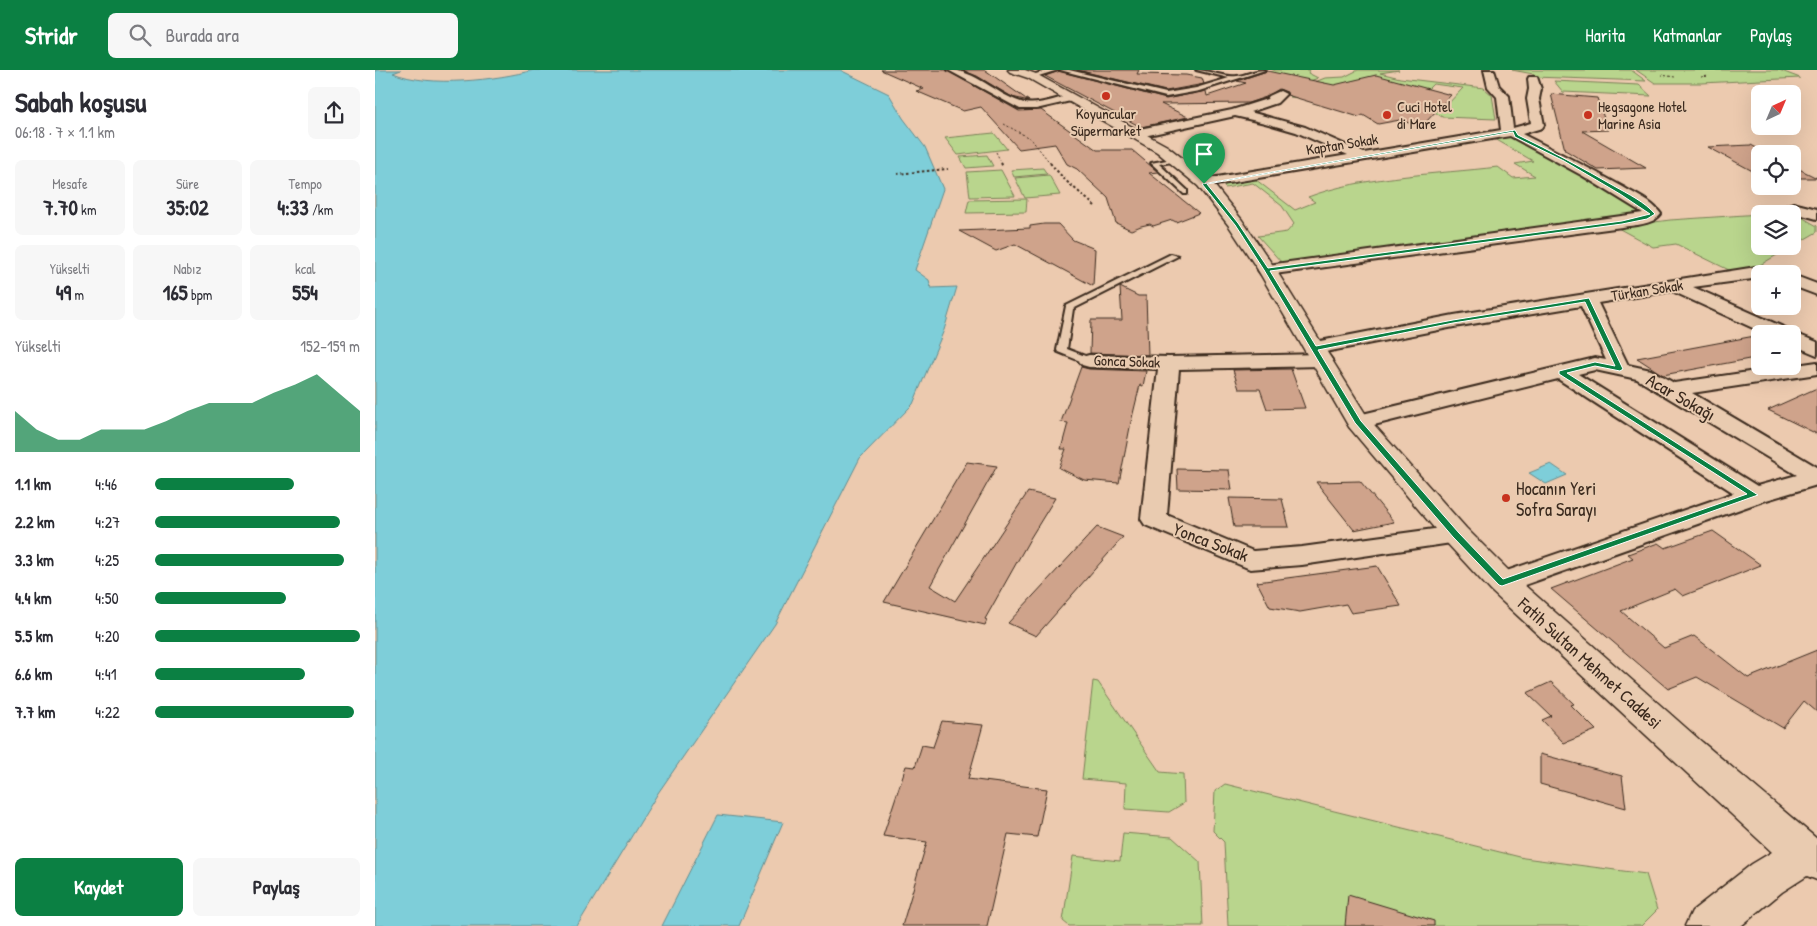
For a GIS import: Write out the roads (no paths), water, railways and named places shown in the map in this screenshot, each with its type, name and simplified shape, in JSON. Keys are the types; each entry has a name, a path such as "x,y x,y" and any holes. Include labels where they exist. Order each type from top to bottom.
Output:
{"street":[{"path":"953,70 1020,106 1036,106 1071,98"},
{"path":"1489,70 1494,87 1512,97 1533,99 1535,90 1533,79"},
{"name":"Fatih Sultan Mehmet Caddesi","path":"1034,72 1071,98 1177,160 1194,188 1237,224 1267,270 1358,422 1456,535 1502,582 1682,747 1813,853"},
{"path":"1135,134 1233,113 1273,101 1273,98 1280,94"},
{"path":"1267,270 1622,222 1645,218 1653,214 1628,196 1511,132 1512,97"},
{"name":"Kaptan Sokak","path":"1194,188 1511,132 1538,125 1533,99"},
{"path":"1233,113 1301,129 1362,157"},
{"path":"1801,210 1817,214"},
{"name":"Türkan Sokak","path":"1318,354 1453,321 1751,273"},
{"path":"1801,283 1817,290"},
{"path":"1675,286 1763,325"},
{"path":"1587,300 1620,369"},
{"path":"1801,342 1817,349"},
{"name":"Gonca Sokak","path":"1089,361 1169,363 1318,354"},
{"name":"Yonca Sokak","path":"1169,363 1155,520 1251,560 1303,556 1456,535"},
{"name":"Acar Sokağı","path":"1358,422 1595,364 1644,374 1817,477"},
{"path":"1671,390 1817,368"},
{"path":"1562,373 1754,495"},
{"path":"1502,582 1754,495 1817,477"},
{"path":"1707,926 1767,878 1813,853"}],"lane":[{"path":"1063,70 1166,95 1197,90 1262,70"},
{"path":"1199,70 1235,78"},
{"name":"Gonca Sokak","path":"1089,361 1063,350 1069,308 1174,256"}],"water":[{"path":"375,70 401,70 393,73 408,78 463,81 501,77 534,70 840,70 889,94 903,118 925,147 943,189 915,270 929,280 931,288 957,287 944,330 913,404 860,458 775,624 658,793 577,926 375,926"},
{"path":"1551,464 1567,475 1546,484 1529,473"},
{"path":"718,815 783,822 739,926 662,926"}],"place":[{"name":"Koyuncular Süpermarket","path":"1106,96"},
{"name":"Cuci Hotel di Mare","path":"1387,115"},
{"name":"Hegsagone Hotel Marine Asia","path":"1588,115"},
{"name":"Hocanın Yeri Sofra Sarayı","path":"1506,498"}]}
